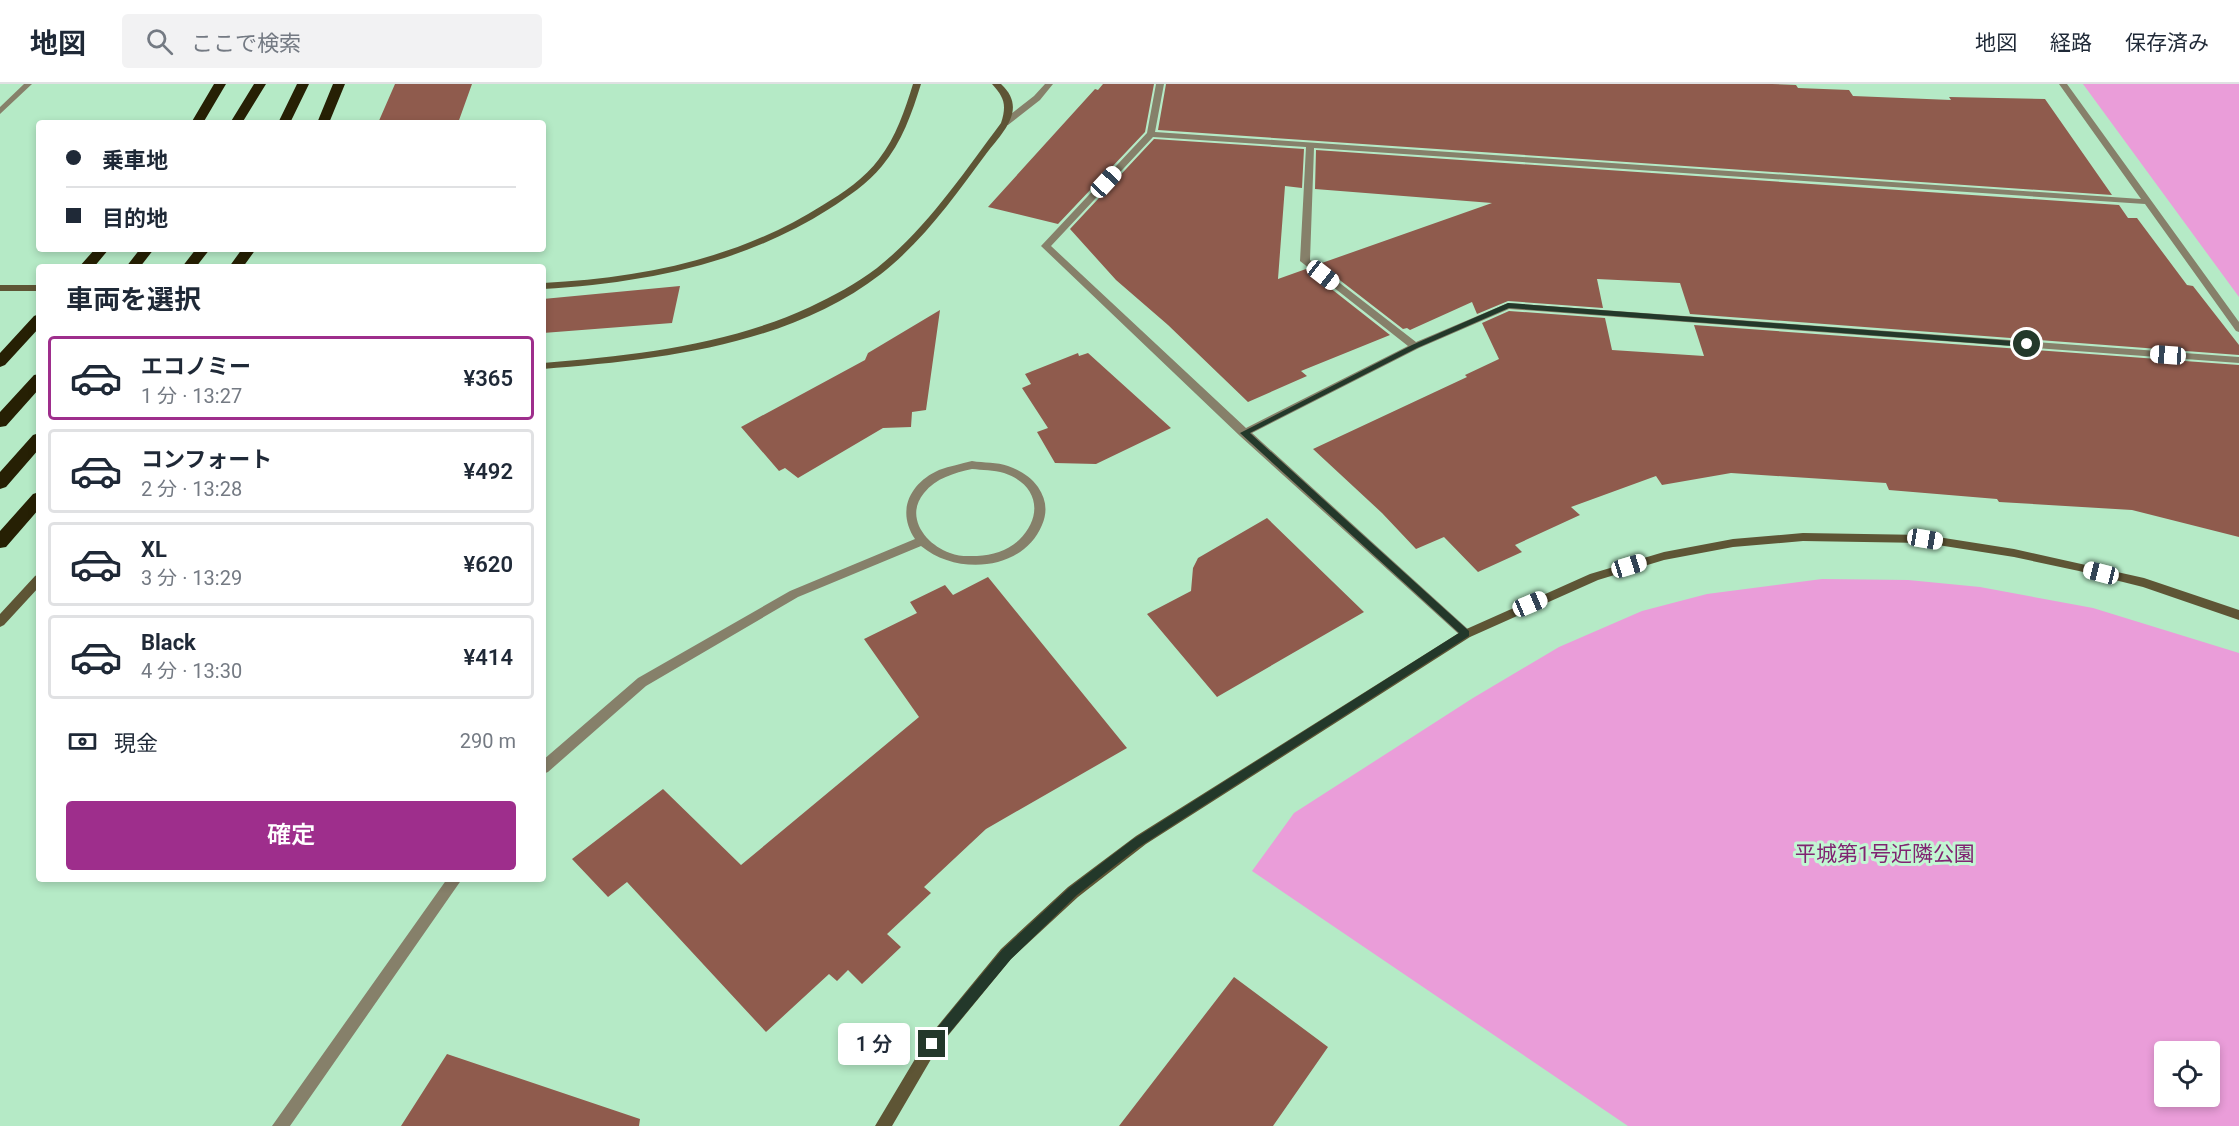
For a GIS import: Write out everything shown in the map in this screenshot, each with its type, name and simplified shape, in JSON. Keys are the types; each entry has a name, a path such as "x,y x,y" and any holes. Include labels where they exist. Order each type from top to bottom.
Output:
{"highway":[{"path":"238,120 260,84"},
{"path":"285,120 303,84"},
{"path":"198,120 220,85"},
{"path":"324,120 337,90"},
{"path":"89,264 99,252"},
{"path":"135,264 145,252"},
{"path":"0,362 36,322"},
{"path":"0,422 36,382"},
{"path":"0,483 36,442"},
{"path":"0,542 36,501"}],"street":[{"path":"0,112 28,84"},
{"path":"546,286 577,285 639,276 697,263 797,225 861,183 881,163 904,125 917,84"},
{"path":"546,366 628,360 698,349 775,326 844,294 884,266 934,218 1005,123 1011,108 1010,100 996,84"},
{"path":"1005,123 1037,98 1049,84"},
{"path":"1160,84 1151,134 1046,246 1244,433 1466,634"},
{"path":"2063,84 2239,329"},
{"path":"1151,134 2149,202"},
{"path":"1310,146 1305,261 1414,346"},
{"path":"0,288 36,288"},
{"path":"1244,433 1414,346 1508,306 2239,360"},
{"path":"972,465 990,465 1011,470 1030,481 1042,502 1042,516 1033,535 1020,547 1002,556 967,561 948,558 920,542 914,532 910,516 912,503 921,489 933,478 952,469 972,465"},
{"path":"883,1126 932,1044 1006,954 1073,891 1141,840 1466,634 1594,577 1664,556 1733,543 1803,537 1925,539 2014,553 2144,584 2239,615"},
{"path":"546,765 642,682 794,594 920,542"},
{"path":"0,622 36,582"},
{"path":"280,1126 453,882"}],"green space":[{"path":"2083,84 2239,84 2239,297"},
{"name":"平城第1号近隣公園","path":"1822,579 1908,580 1980,587 2093,608 2239,653 2239,1126 1628,1126 1252,871 1294,813 1473,698 1559,647 1642,611 1707,594"}],"building":[{"path":"395,84 472,84 459,120 379,120"},
{"path":"1103,84 1154,84 1145,132 1058,224 988,207 1095,89 1098,90"},
{"path":"1166,84 1772,84 1796,85 1798,88 1849,90 1853,96 1951,100 1949,97 2045,99 2112,195 1158,130"},
{"path":"1154,139 1304,149 1302,188 1285,186 1278,279 1306,269 1390,335 1301,371 1307,376 1248,402 1168,325 1116,280 1070,229"},
{"path":"1316,150 2119,205 2128,218 2137,218 2187,285 2193,286 2239,345 2239,355 1690,314 1680,283 1597,279 1603,308 1508,301 1477,314 1472,302 1410,330 1403,329 1319,264 1492,203 1315,189"},
{"path":"680,286 672,323 546,333 546,299"},
{"path":"940,310 926,410 912,412 911,427 883,428 798,478 785,468 779,471 741,427 865,360 868,353"},
{"path":"1509,311 1605,318 1612,350 1704,356 1694,325 2239,365 2239,537 2132,510 1999,502 1997,499 1889,490 1886,483 1731,473 1662,485 1656,476 1571,507 1580,515 1515,545 1522,552 1478,572 1444,537 1416,549 1382,513 1313,449 1467,377 1465,375 1499,359 1482,323"},
{"path":"1078,353 1079,356 1088,353 1171,428 1096,464 1055,463 1037,432 1048,428 1022,388 1031,384 1025,374"},
{"path":"1267,518 1364,612 1217,697 1147,614 1191,591 1193,568 1198,558"},
{"path":"988,577 1127,748 986,829 924,887 931,893 887,934 901,947 862,984 848,970 837,981 829,974 766,1032 627,882 608,897 572,859 663,789 741,865 919,717 864,639 917,613 910,602 945,585 953,595"},
{"path":"1234,977 1328,1047 1273,1126 1119,1126"},
{"path":"447,1054 640,1119 639,1126 401,1126"}],"route":[{"path":"932,1044 1006,954 1073,891 1136,843 1466,634 1244,433 1414,346 1508,306 2027,344"}]}
